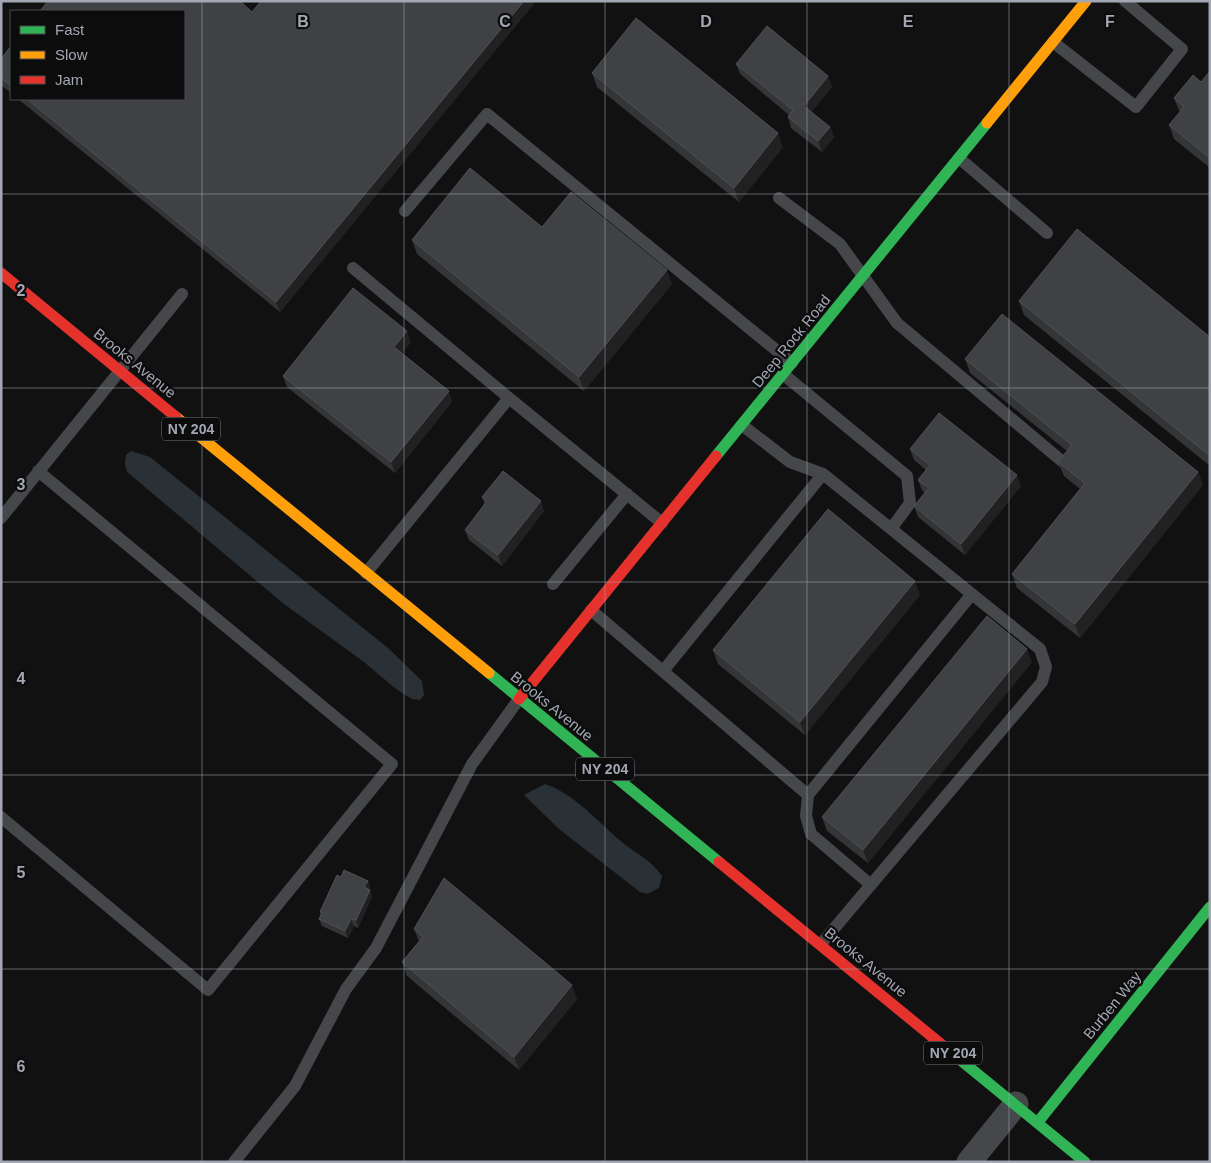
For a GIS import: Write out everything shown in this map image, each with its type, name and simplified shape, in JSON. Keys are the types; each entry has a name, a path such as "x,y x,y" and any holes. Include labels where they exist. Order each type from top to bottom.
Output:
{"main road":[{"name":"Deep Rock Road","path":"519,699 1086,1"},
{"name":"Brooks Avenue","path":"1,273 1085,1162"},
{"name":"Burben Way","path":"1038,1122 1210,907"}],"street":[{"path":"969,1162 1016,1104"}],"lane":[{"path":"1053,42 1136,107 1182,49 1125,1"},
{"path":"405,211 487,114 792,363"},
{"path":"959,158 1046,233"},
{"path":"779,198 840,244 897,323 1063,462"},
{"path":"353,268 662,523"},
{"path":"1,518 182,294"},
{"path":"783,374 907,476 910,503 891,529"},
{"path":"366,573 509,398"},
{"path":"742,425 790,462 822,474 1040,648 1046,667 1042,682 821,944"},
{"path":"1,817 208,990 392,764 38,471"},
{"path":"663,671 822,474"},
{"path":"553,584 626,494"},
{"path":"871,885 811,834 806,816 808,795 972,594"},
{"path":"592,610 808,795"},
{"path":"234,1162 295,1086 346,989 376,948 472,764 519,699"}],"shaded area":[{"path":"131,451 150,457 388,648 422,681 424,695 420,700 412,699 396,689 364,662 284,604 127,472 125,464 126,455"},
{"path":"545,784 577,802 623,843 654,866 662,876 659,888 647,894 640,892 559,829 524,795"}],"building":[{"path":"48,1 240,1 252,12 261,1 524,1 276,302 28,100 185,100 185,10 41,10"},
{"path":"636,18 778,133 734,188 592,73"},
{"path":"767,26 828,76 804,106 830,127 818,141 788,117 793,110 736,64"},
{"path":"10,47 10,85 1,78 1,59"},
{"path":"1210,71 1210,158 1169,125 1184,107 1174,98 1193,75 1201,82"},
{"path":"470,168 542,227 571,192 667,270 579,377 412,240"},
{"path":"1077,229 1210,337 1210,456 1019,301"},
{"path":"353,288 407,331 394,347 449,391 391,462 283,376"},
{"path":"1002,314 1198,472 1075,624 1012,574 1085,483 1058,462 1072,445 965,359"},
{"path":"939,413 1017,475 961,544 914,506 929,488 918,480 930,465 910,449"},
{"path":"503,471 541,501 498,555 465,530 487,501 482,497"},
{"path":"828,509 915,581 800,722 713,650"},
{"path":"987,616 1027,649 863,850 822,817"},
{"path":"344,870 368,881 364,887 370,890 356,920 351,919 345,931 319,919 322,913 320,912 337,875 341,877"},
{"path":"444,878 572,985 514,1057 402,962 423,937 414,929"}],"traffic: fast":[{"path":"716,456 987,123"},
{"path":"489,673 719,862"},
{"path":"1038,1122 1210,907"},
{"path":"947,1049 1085,1162"}],"traffic: slow":[{"path":"987,123 1086,1"},
{"path":"176,417 489,673"}],"traffic: jam":[{"path":"1,273 176,417"},
{"path":"519,699 716,456"},
{"path":"719,862 947,1049"}]}
